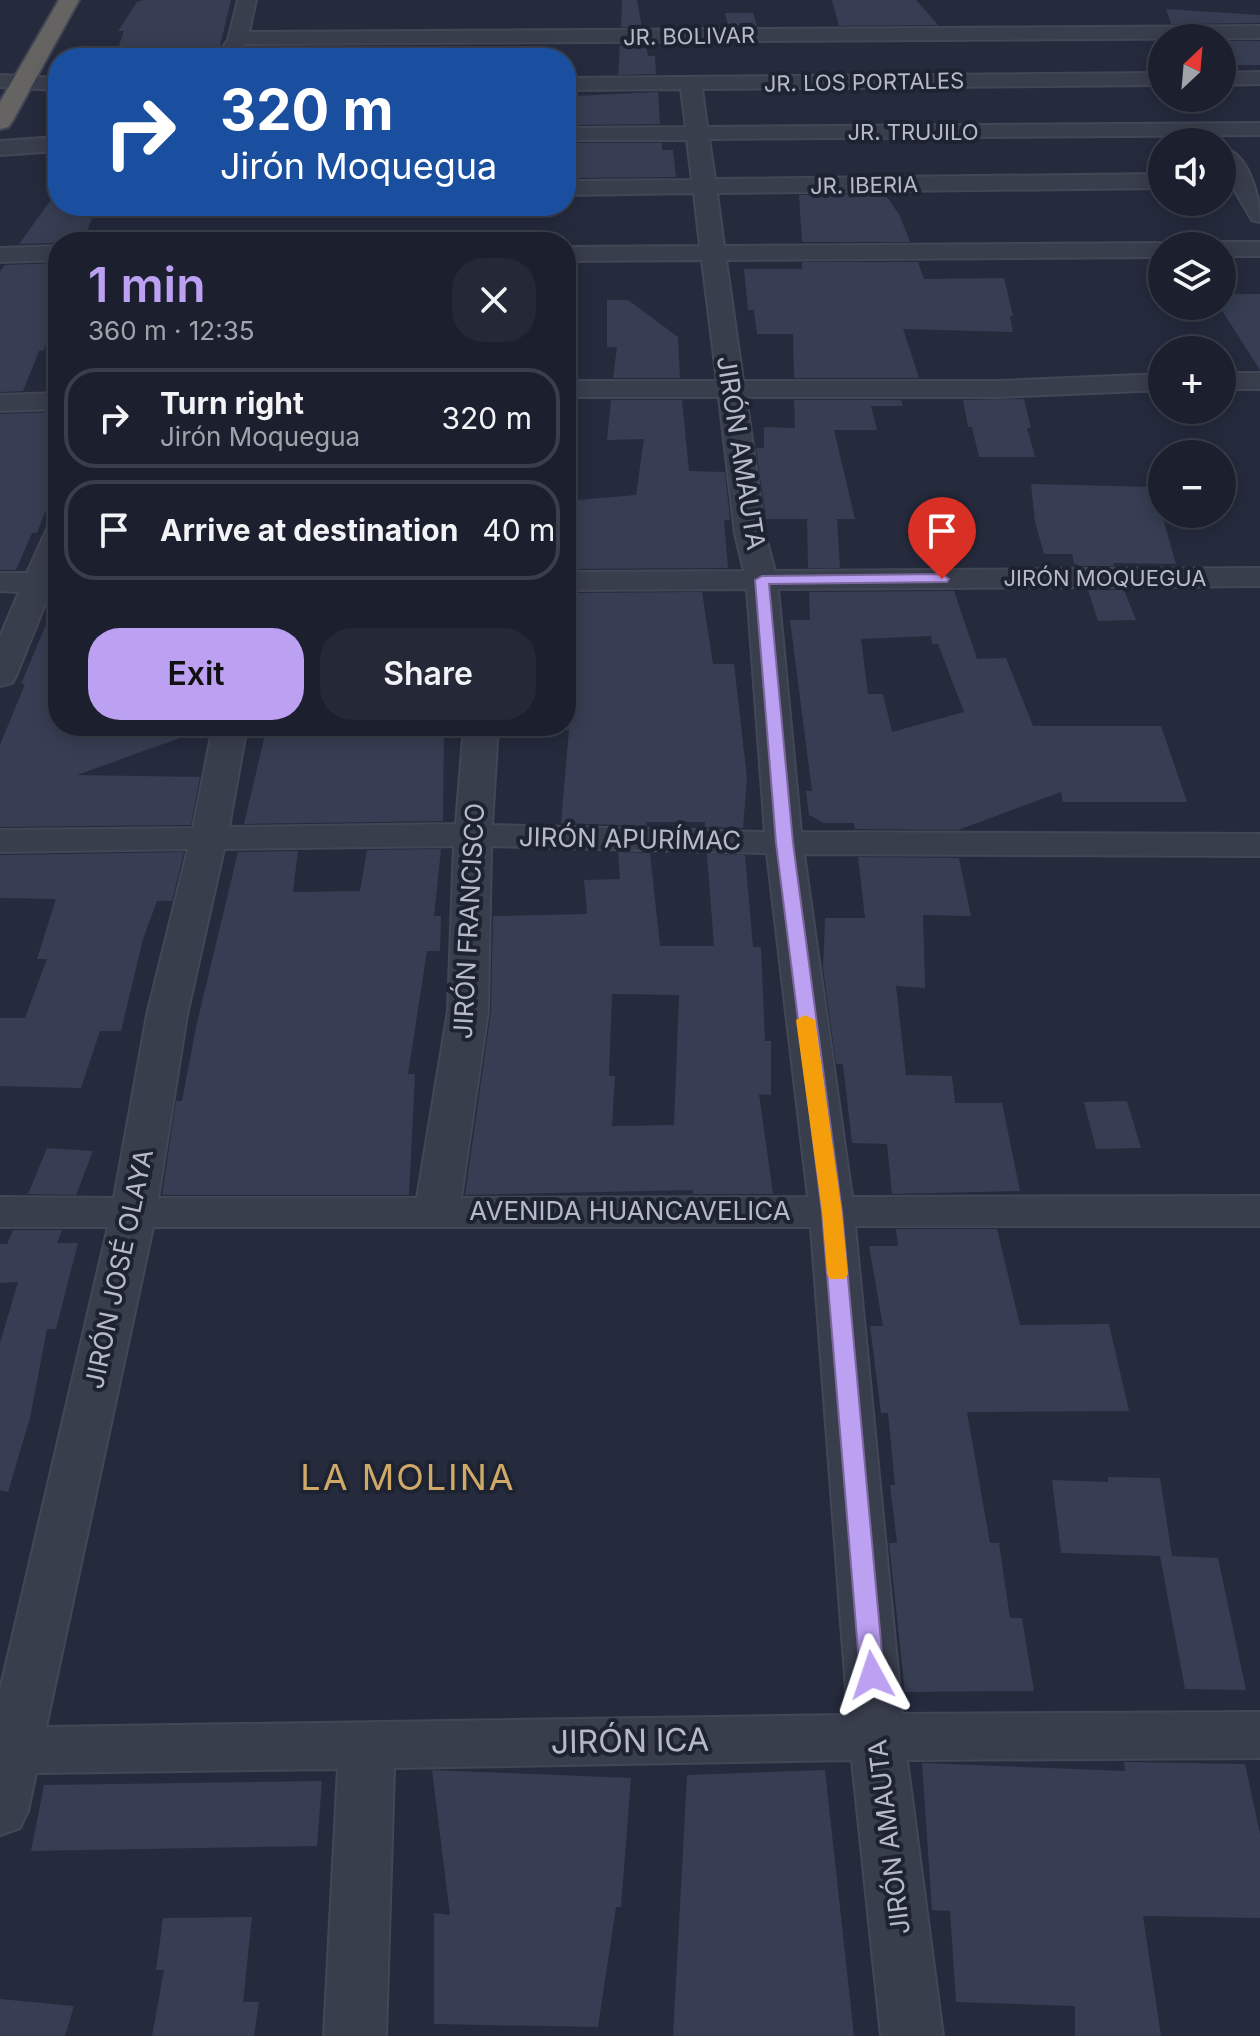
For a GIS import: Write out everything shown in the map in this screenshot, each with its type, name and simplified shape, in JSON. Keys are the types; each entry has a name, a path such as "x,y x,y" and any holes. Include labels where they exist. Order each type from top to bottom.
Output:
{"highway":[{"path":"0,122 69,0"}],"street":[{"path":"232,48 238,38 247,0"},
{"path":"1136,25 1148,51"},
{"name":"JR. BOLIVAR","path":"238,38 1136,25 1260,32"},
{"path":"1236,79 1260,78"},
{"name":"JR. LOS PORTALES","path":"576,84 1148,79"},
{"path":"0,81 48,84"},
{"name":"JIRÓN AMAUTA","path":"691,84 700,133 750,534 762,580 784,843 832,1212 877,1737 912,2036"},
{"path":"1188,112 1201,128"},
{"name":"JR. TRUJILO","path":"1236,132 1260,129"},
{"name":"JR. TRUJILO","path":"576,134 1148,136"},
{"path":"0,148 48,145"},
{"path":"1241,180 1260,215"},
{"name":"JR. IBERIA","path":"576,188 1148,181"},
{"path":"1236,249 1260,249"},
{"path":"576,254 1148,250"},
{"path":"0,255 48,253"},
{"path":"1236,381 1260,381"},
{"path":"576,389 999,389 1148,383"},
{"path":"0,403 48,401"},
{"name":"JIRÓN MOQUEGUA","path":"576,581 1260,577"},
{"path":"0,582 48,583 0,676"},
{"name":"JIRÓN JOSÉ OLAYA","path":"0,1811 6,1751 133,1215 167,1015 209,836 228,736"},
{"name":"JIRÓN FRANCISCO","path":"437,1211 468,1011 473,835 480,736"},
{"name":"JIRÓN APURÍMAC","path":"0,841 473,835 784,843 1260,845"},
{"name":"AVENIDA HUANCAVELICA","path":"0,1212 133,1215 437,1211 1260,1211"},
{"name":"JIRÓN ICA","path":"6,1751 877,1737 1260,1735"},
{"path":"355,2036 367,1745"}],"building":[{"path":"231,0 218,48 118,48 124,31 118,31 137,2"},
{"path":"622,0 637,0 642,27 621,27"},
{"path":"832,0 916,0 938,25 839,26"},
{"path":"1166,9 1260,15 1260,23 1171,24"},
{"path":"725,13 753,13 757,26 728,26"},
{"path":"1236,41 1260,41 1260,65 1236,65"},
{"path":"620,45 646,45 648,56 655,56 656,74 618,75"},
{"path":"658,92 660,124 576,125 576,96"},
{"path":"576,143 662,143 662,150 673,150 676,177 576,178"},
{"path":"885,194 900,216 910,242 802,242 799,195"},
{"path":"48,204 48,216 93,216 87,232 48,232 48,243 19,244"},
{"path":"802,262 918,262 924,279 1004,278 1013,316 1010,316 1013,332 903,329 919,378 794,378 793,334 757,334 754,310 748,310 744,269 802,269"},
{"path":"48,263 48,337 44,350 39,351 23,391 0,392 0,271 5,265"},
{"path":"1236,294 1260,294 1260,370 1228,320 1236,320"},
{"path":"607,300 628,300 678,337 680,378 613,378 617,347 607,347"},
{"path":"1024,399 1031,428 1027,428 1035,457 979,457 972,427 968,427 963,400"},
{"path":"611,400 682,400 689,471 725,472 730,520 724,520 728,568 576,569 576,500 636,495 644,439 607,440"},
{"path":"794,400 901,400 903,406 871,406 877,430 834,430 855,519 837,519 840,568 808,568 807,519 766,519 756,448 764,448 764,427 795,428"},
{"path":"48,412 48,504 37,533 32,533 16,570 0,570 0,414"},
{"path":"1031,484 1148,487 1148,528 1166,528 1176,564 1080,566 1074,563 1072,554 1044,554 1035,522"},
{"path":"1088,590 1124,590 1136,620 1098,621"},
{"path":"954,591 977,659 1006,658 1033,726 1161,726 1187,802 1063,802 1061,792 958,830 855,829 854,823 824,823 809,815 806,791 812,791 790,620 810,620 809,592","holes":["931,636 932,644 938,644 964,712 892,732 883,694 868,694 861,639"]},
{"path":"702,592 713,664 734,664 747,778 743,828 705,827 705,822 646,822 647,826 561,823 568,736 576,736 576,593"},
{"path":"48,620 48,736 185,736 77,775 200,777 191,825 0,827 0,745 25,684 21,684"},
{"path":"265,736 444,736 443,821 244,824"},
{"path":"441,849 434,916 441,916 440,951 427,951 408,1074 415,1074 409,1195 162,1195 176,1101 182,1101 196,1027 238,852 298,851 293,892 360,891 367,850"},
{"path":"184,852 172,901 157,901 143,939 121,1031 100,1031 81,1088 0,1086 0,1018 25,1018 47,959 37,959 56,899 0,898 0,855"},
{"path":"618,852 650,853 660,946 714,946 707,854 745,855 753,947 761,947 765,1041 771,1041 771,1095 759,1094 773,1194 693,1194 693,1190 465,1195 491,1011 493,916 587,914 584,880 620,879","holes":["612,994 679,995 674,1125 612,1126 615,1076 609,1076"]},
{"path":"858,857 959,858 971,916 923,915 925,988 896,986 906,1075 952,1076 955,1103 1002,1103 1020,1191 892,1194 887,1144 852,1143 843,1064 836,1064 823,968 825,918 865,918"},
{"path":"1127,1101 1141,1148 1096,1149 1084,1102"},
{"path":"47,1148 93,1151 76,1195 28,1194"},
{"path":"896,1229 997,1229 1020,1325 1109,1324 1129,1411 967,1412 990,1543 999,1543 1010,1618 1022,1618 1034,1691 905,1692 889,1543 897,1543 890,1485 895,1485 888,1413 881,1413 870,1326 883,1326 869,1246 898,1246"},
{"path":"13,1230 62,1230 57,1243 78,1243 56,1329 47,1329 30,1418 8,1492 0,1490 0,1343 18,1282 0,1283 0,1244 7,1244"},
{"path":"1108,1477 1160,1478 1172,1556 1218,1558 1246,1690 1185,1689 1160,1556 1061,1553 1052,1480 1108,1482"},
{"path":"1124,1762 1245,1764 1260,1834 1260,1918 1143,1916 1161,2036 1075,2036 1075,2006 956,2002 950,1911 932,1910 922,1763 1125,1771"},
{"path":"432,1770 631,1778 621,1907 616,1907 598,2027 434,2024 434,1913 450,1915"},
{"path":"825,1770 854,2036 673,2036 687,1775"},
{"path":"322,1781 317,1846 31,1851 44,1785"},
{"path":"252,1917 243,2002 259,2002 254,2036 152,2036 164,1970 156,1970 163,1918"},
{"path":"0,1999 74,2006 65,2036 0,2036"}],"slow traffic":[{"path":"805,1020 832,1212 837,1274"}],"district":[{"name":"LA MOLINA","path":"408,1477"}],"route":[{"path":"872,1675 832,1212 784,843 762,580 942,579"}]}
